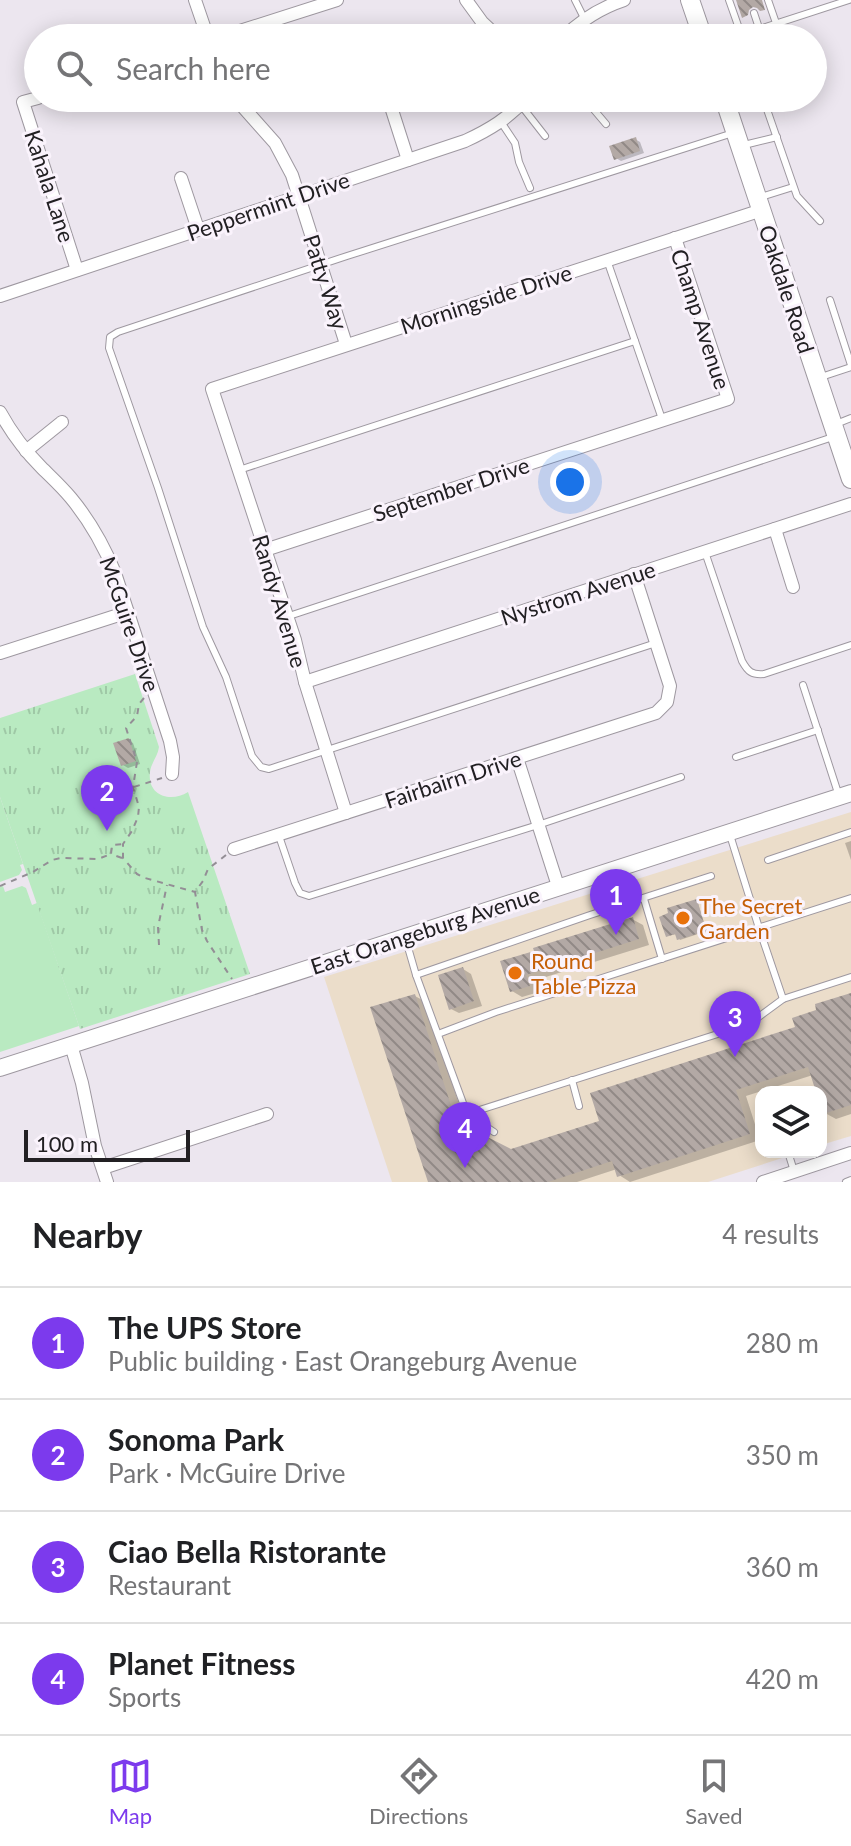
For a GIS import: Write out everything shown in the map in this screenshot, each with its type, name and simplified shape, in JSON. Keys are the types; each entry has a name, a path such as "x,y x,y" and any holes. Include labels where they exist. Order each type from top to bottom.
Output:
{"main road":[{"path":"690,0 698,24"},
{"name":"Oakdale Road","path":"730,112 851,479"}],"street":[{"path":"195,0 203,24"},
{"path":"262,24 337,0"},
{"path":"466,0 484,24"},
{"path":"578,24 598,5 624,0"},
{"name":"Kahala Lane","path":"26,112 77,270"},
{"name":"Patty Way","path":"247,112 275,143 292,175 346,344"},
{"path":"393,112 408,160"},
{"name":"Peppermint Drive","path":"0,296 465,141 501,122 511,112"},
{"path":"181,178 198,229"},
{"name":"Morningside Drive","path":"212,389 675,238 760,204"},
{"name":"Champ Avenue","path":"675,238 728,399"},
{"name":"Randy Avenue","path":"212,389 287,616 346,813"},
{"name":"September Drive","path":"265,550 728,399"},
{"name":"McGuire Drive","path":"0,412 5,430 71,498 96,534 115,573 170,741 172,774"},
{"path":"26,451 62,422"},
{"name":"Nystrom Avenue","path":"305,682 851,504"},
{"path":"775,529 793,587"},
{"path":"634,574 657,643"},
{"path":"0,653 128,612"},
{"name":"Fairbairn Drive","path":"234,849 656,713 667,702 670,686 657,643"},
{"path":"517,758 558,886"},
{"name":"East Orangeburg Avenue","path":"0,1068 845,794"},
{"path":"71,1045 92,1135 107,1182"},
{"path":"103,1168 267,1114"},
{"path":"766,1182 851,1153"}],"lane":[{"path":"575,0 584,19"},
{"path":"729,0 738,24"},
{"path":"768,0 776,23"},
{"path":"773,24 849,0"},
{"path":"754,13 758,24"},
{"path":"530,112 545,136"},
{"path":"596,112 606,124"},
{"path":"768,112 797,196 820,221"},
{"path":"501,122 515,143 530,188"},
{"path":"657,643 269,769 261,767 252,756 226,677 203,627 109,348 110,337 347,256 738,139 777,137"},
{"path":"760,204 793,187"},
{"path":"607,260 662,420"},
{"path":"817,379 851,366 830,300"},
{"path":"239,470 635,341"},
{"path":"287,616 834,431 851,418"},
{"path":"705,552 742,661 749,672 764,674 851,645"},
{"path":"803,685 845,794"},
{"path":"736,757 818,730"},
{"path":"279,835 295,883 300,893 309,896 681,777"},
{"path":"729,832 783,999"},
{"path":"768,860 851,832"},
{"path":"416,975 711,876"},
{"path":"438,1034 496,1012 851,898"},
{"path":"644,899 662,959"},
{"path":"405,937 467,1114 494,1132"},
{"path":"467,1114 749,1024 783,999 851,977"},
{"path":"572,1080 579,1106"},
{"path":"790,1158 794,1172"}],"path":[{"path":"123,858 123,844 132,831 139,807 133,787 137,762 126,728 137,716 142,700 155,694"},
{"path":"133,787 172,774"},
{"path":"111,854 112,845 123,844"},
{"path":"234,849 208,869 195,892 202,930 226,967 237,991"},
{"path":"0,886 52,860 98,859 111,854 123,858 137,874 154,882 195,892"},
{"path":"159,945 157,935 167,883"}],"shaded area":[{"path":"851,812 851,1136 827,1143 827,1086 755,1086 755,1158 782,1158 708,1182 392,1182 324,977"}],"green space":[{"path":"135,674 159,747 150,772 152,787 168,797 188,792 250,974 80,1029 0,797 0,718"},
{"path":"0,797 23,864 20,865 22,870 19,875 0,882"},
{"path":"3,886 5,892 22,886 26,888 32,905 37,903 79,1026 0,1052 0,887"}],"building":[{"path":"736,0 762,0 765,10 753,7 742,18"},
{"path":"636,137 640,151 614,160 609,146"},
{"path":"129,738 136,761 121,766 113,743"},
{"name":"The Secret Garden","path":"697,899 706,931 677,940 675,934 666,937 659,917 668,913 667,908"},
{"path":"633,917 639,939 526,975 530,986 510,992 500,961"},
{"path":"463,967 474,1001 449,1010 438,975"},
{"path":"851,993 851,1105 827,1113 827,1086 814,1086 808,1067 736,1090 750,1134 617,1177 612,1161 548,1182 428,1182 370,1007 415,994 456,1121 511,1149 599,1121 590,1093 795,1027 792,1018 816,1010 815,1004"}],"place":[{"name":"Sonoma Park","path":"107,831"},
{"name":"The Secret Garden","path":"683,918"},
{"name":"The UPS Store","path":"616,935"},
{"name":"Round Table Pizza","path":"515,973"},
{"name":"Ciao Bella Ristorante","path":"735,1057"},
{"name":"Planet Fitness","path":"465,1168"}]}
